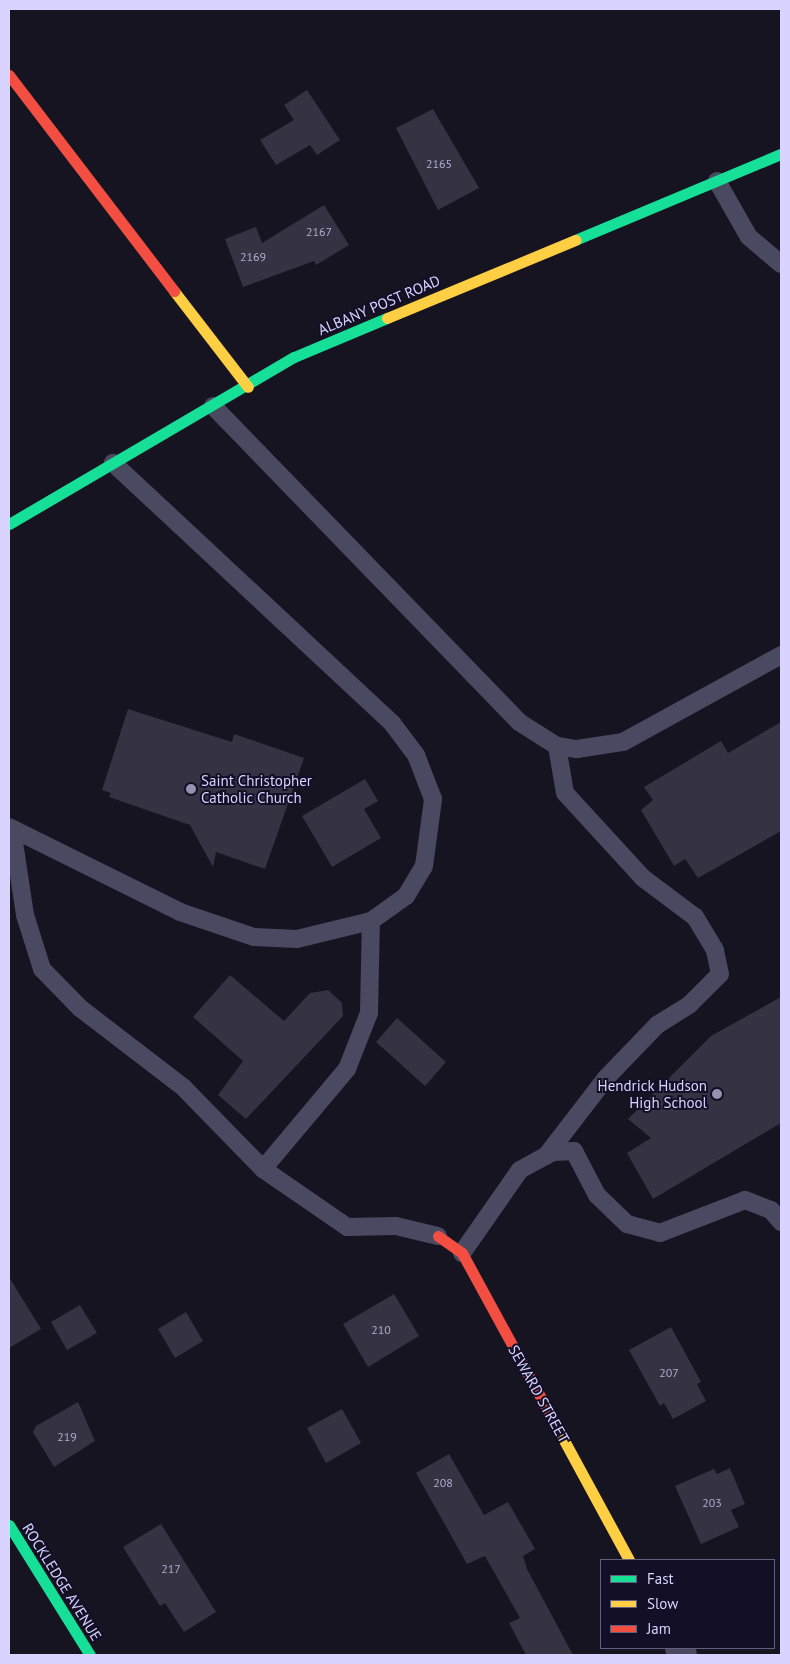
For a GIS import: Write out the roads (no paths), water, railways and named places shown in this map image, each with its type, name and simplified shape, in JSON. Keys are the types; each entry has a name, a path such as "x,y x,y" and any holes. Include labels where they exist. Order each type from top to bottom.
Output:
{"street":[{"path":"9,75 248,386"},
{"name":"ALBANY POST ROAD","path":"9,524 248,386 294,357 781,154"},
{"name":"SEWARD STREET","path":"438,1236 462,1252 629,1559"},
{"name":"ROCKLEDGE AVENUE","path":"9,1525 90,1655"}],"lane":[{"path":"717,181 749,237 781,264"},
{"path":"212,406 519,722 557,746 577,749 623,742 781,655"},
{"path":"10,828 180,912 254,936 297,939 371,921 406,896 424,866 434,799 416,755 393,724 113,463"},
{"path":"546,1156 606,1078 657,1025 690,1004 720,974 715,950 695,917 643,878 565,792 557,746"},
{"path":"10,828 25,915 42,969 80,1008 184,1086 263,1169 348,1227 396,1226 438,1236"},
{"path":"263,1169 348,1069 369,1013 371,921"},
{"path":"462,1252 520,1170 546,1156 574,1151 597,1196 628,1224 660,1233 745,1200 771,1210 781,1222"}],"place":[{"name":"Saint Christopher Catholic Church","path":"191,789"},
{"name":"Hendrick Hudson High School","path":"717,1094"}]}
